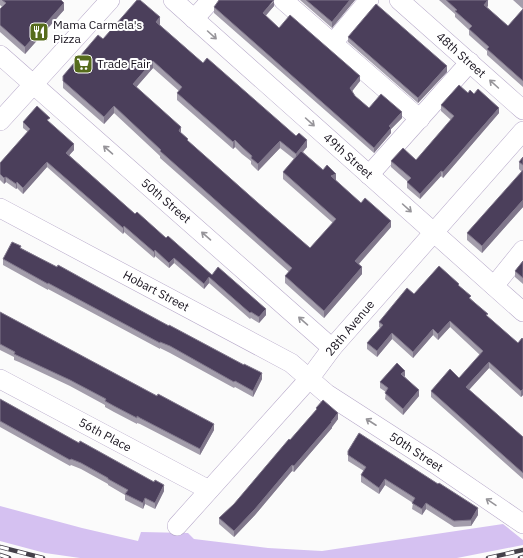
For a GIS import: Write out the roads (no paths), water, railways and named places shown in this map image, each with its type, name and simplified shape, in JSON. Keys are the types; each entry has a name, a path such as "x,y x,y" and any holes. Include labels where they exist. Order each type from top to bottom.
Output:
{"street":[{"path":"0,121 110,0"},
{"name":"49th Street","path":"173,0 523,312"},
{"path":"194,19 211,0"},
{"path":"283,0 420,119"},
{"path":"333,44 369,0"},
{"name":"48th Street","path":"399,0 523,110"},
{"name":"50th Street","path":"0,55 332,348"},
{"path":"369,175 470,62"},
{"name":"28th Avenue","path":"177,526 309,379 332,348 523,131"},
{"name":"Hobart Street","path":"0,208 291,363 309,379"},
{"path":"494,286 523,250"},
{"name":"56th Place","path":"0,379 209,490"},
{"name":"50th Street","path":"309,379 327,394 434,463 523,524"}],"railway":[{"path":"0,547 43,558"},
{"path":"488,558 523,550"},
{"path":"0,555 9,558"}],"place":[{"name":"Mama Carmela's Pizza","path":"39,32"},
{"name":"Trade Fair","path":"83,64"}]}
